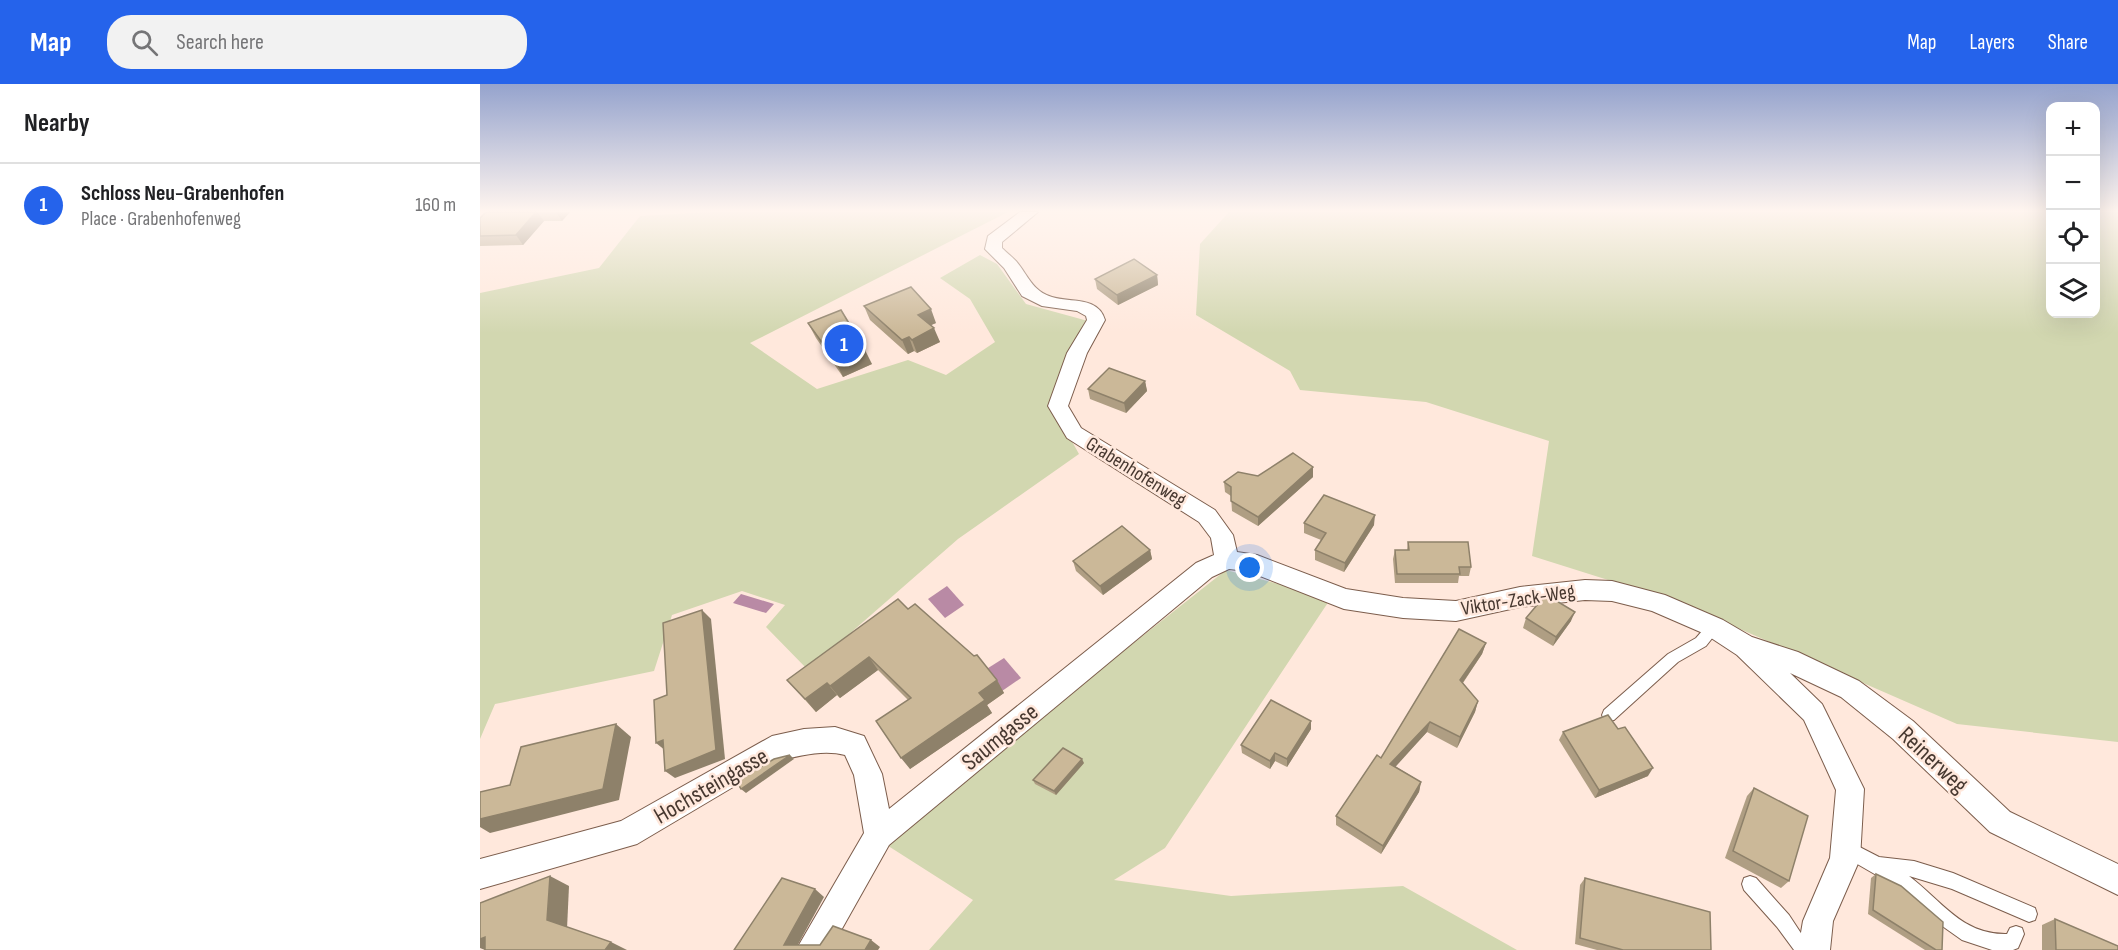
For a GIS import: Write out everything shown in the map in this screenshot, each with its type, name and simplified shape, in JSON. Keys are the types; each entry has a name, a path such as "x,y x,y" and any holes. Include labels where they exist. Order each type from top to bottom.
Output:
{"street":[{"name":"Grabenhofenweg","path":"997,252 1010,265 1028,292 1048,302 1081,306 1094,313 1096,320 1077,353 1058,406 1074,433 1207,516 1222,535 1227,560"},
{"name":"Viktor-Zack-Weg","path":"1227,560 1249,562 1344,599 1403,608 1456,611 1520,597 1585,590 1612,591 1656,602 1714,627 1746,646 1813,712 1829,741 1850,789 1845,859 1818,921 1814,950"},
{"name":"Saumgasse","path":"812,950 879,835 1204,570 1227,560"},
{"name":"Reinerweg","path":"1746,646 1789,660 1850,689 1903,730 2000,822 2118,880"},
{"name":"Hochsteingasse","path":"480,874 627,834 772,750 804,742 835,740 854,745 868,774 879,835"}],"lane":[{"path":"1609,715 1673,658 1701,642 1714,627"},
{"path":"1845,848 1910,887 1943,919 1969,936 1997,944 2012,942 2016,934"},
{"path":"1875,864 1914,869 1953,881 2029,914"},
{"path":"1750,884 1783,921 1804,950"}],"green space":[{"path":"611,252 928,252 750,343 817,389 908,360 946,375 995,342 970,299 940,278 980,255 997,264 1026,304 1088,321 1050,402 1079,454 958,539 808,670 766,627 785,605 742,591 672,615 654,671 495,704 480,739 480,293 599,268"},
{"path":"1200,252 2046,252 2046,318 2100,318 2100,252 2118,252 2118,742 1957,724 1678,602 1532,556 1549,441 1426,402 1300,390 1290,371 1196,315"},
{"path":"1226,570 1331,598 1165,848 1114,880 1231,896 1403,886 1517,950 929,950 973,900 882,842"}],"shaded area":[{"path":"947,586 964,605 945,618 928,599"},
{"path":"741,594 774,604 766,613 733,603"},
{"path":"1004,658 1021,678 1002,691 985,670"}],"building":[{"path":"1134,259 1157,275 1117,295 1095,279"},
{"path":"911,287 931,309 918,315 934,328 912,340 909,337 902,340 864,306"},
{"path":"841,310 865,350 836,362 808,323"},
{"path":"1109,368 1145,381 1124,403 1088,389"},
{"path":"1293,453 1313,467 1258,517 1231,501 1231,487 1224,482 1238,472 1258,476"},
{"path":"1324,495 1375,515 1345,563 1315,550 1326,533 1304,523"},
{"path":"1122,526 1150,550 1100,586 1073,561"},
{"path":"1408,542 1468,542 1471,567 1459,567 1460,574 1397,574 1395,550 1409,550"},
{"path":"1550,597 1575,612 1556,637 1526,618 1543,598"},
{"path":"898,599 908,609 915,604 974,656 977,655 997,680 979,693 985,700 901,758 876,721 911,698 869,657 830,686 827,683 805,699 787,680"},
{"path":"702,610 716,750 665,771 663,740 656,743 654,700 667,695 663,623"},
{"path":"1459,629 1486,643 1460,680 1478,701 1460,737 1430,722 1390,764 1421,782 1383,846 1336,816 1377,755 1381,758"},
{"path":"1271,700 1311,721 1287,759 1275,753 1270,761 1241,745"},
{"path":"1608,715 1618,729 1625,727 1653,768 1599,790 1563,732"},
{"path":"616,724 603,789 480,819 480,792 510,785 521,747"},
{"path":"1063,748 1082,759 1054,791 1033,780"},
{"path":"790,755 741,789 736,781 774,759"},
{"path":"1754,788 1808,816 1789,881 1733,851"},
{"path":"1876,874 1901,886 1943,922 1942,950 1936,950 1873,910"},
{"path":"550,876 547,920 611,942 605,950 485,950 485,937 480,939 480,903"},
{"path":"782,878 815,889 784,945 820,945 833,926 871,940 865,950 734,950"},
{"path":"1585,878 1710,912 1711,950 1623,950 1580,938"},
{"path":"2055,919 2118,946 2118,950 2056,950"}],"place":[{"name":"Schloss Neu-Grabenhofen","path":"844,344"}]}
